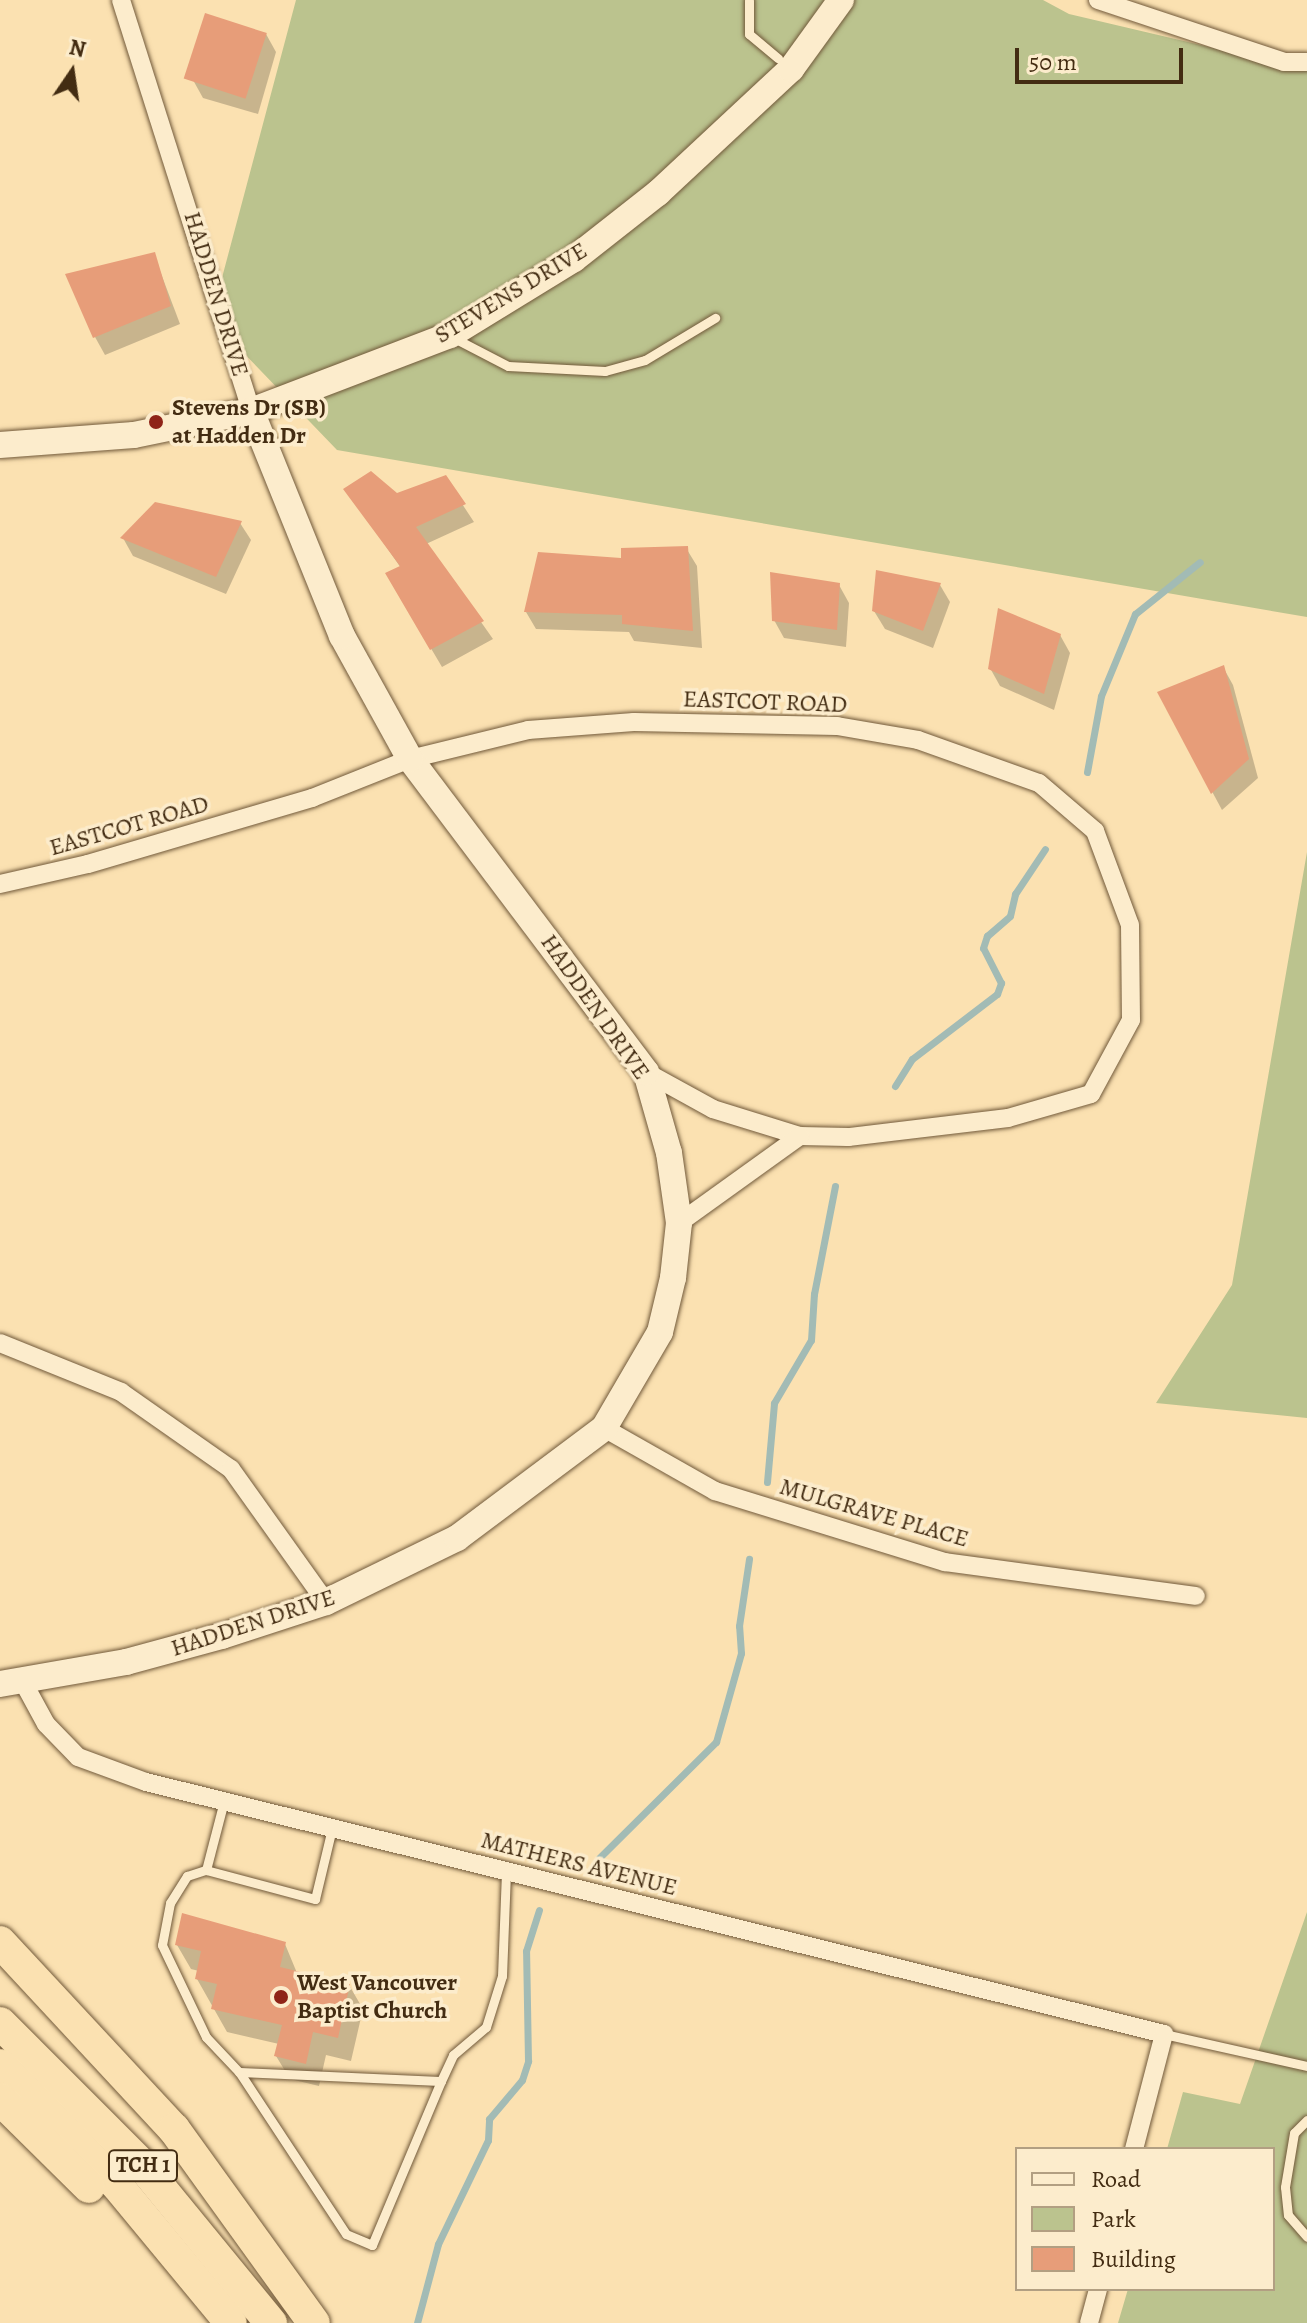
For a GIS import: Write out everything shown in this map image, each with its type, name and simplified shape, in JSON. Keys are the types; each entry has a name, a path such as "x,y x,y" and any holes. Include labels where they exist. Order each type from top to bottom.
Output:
{"highway":[{"path":"0,1942 174,2129 314,2323"},
{"name":"TCH 1","path":"0,2023 140,2163 271,2323"},
{"name":"TCH 1","path":"0,2065 116,2184 231,2323"},
{"path":"0,2099 98,2196 212,2323"}],"street":[{"name":"HADDEN DRIVE","path":"11,1682 126,1662 326,1602 457,1538 604,1428 660,1332 679,1223 669,1153 646,1072 410,759 342,636 251,411 121,0"},
{"name":"STEVENS DRIVE","path":"0,445 134,435 251,411 450,335 574,259 658,193 791,69 841,0"},
{"path":"1098,0 1284,62 1307,62"},
{"name":"EASTCOT ROAD","path":"0,884 88,864 312,798 410,759 543,729 634,722 837,726 918,740 1039,783 1095,831 1130,925 1131,1020 1091,1094 1008,1118 848,1137 800,1136 713,1109 646,1072"},
{"path":"679,1223 800,1136"},
{"path":"0,1343 121,1392 231,1469 326,1602"},
{"name":"MULGRAVE PLACE","path":"604,1428 715,1491 945,1562 1196,1596"},
{"name":"MATHERS AVENUE","path":"11,1682 78,1757 146,1782 1164,2034"},
{"path":"1135,2147 1164,2034"},
{"path":"1089,2323 1097,2291"}],"lane":[{"path":"749,0 749,34 778,58"},
{"path":"450,335 508,366 605,371 645,360 715,318"},
{"path":"206,1870 224,1801"},
{"path":"332,1828 315,1899 206,1870 187,1876 170,1903 162,1945 206,2037 239,2072 346,2234 372,2245 453,2055 486,2027 502,1976 506,1871"},
{"path":"1164,2034 1307,2066"},
{"path":"239,2072 441,2081"},
{"path":"1307,2120 1294,2133 1285,2187 1288,2215 1307,2237"}],"green space":[{"path":"296,0 1043,0 1069,14 1307,70 1307,617 337,450 211,319"},
{"path":"1307,852 1307,1418 1156,1403 1232,1285"},
{"path":"1307,1912 1307,2323 1118,2323 1127,2291 1275,2291 1275,2147 1168,2147 1183,2092 1240,2104"}],"building":[{"path":"205,13 267,33 245,99 184,79"},
{"path":"155,252 171,306 93,338 65,274"},
{"path":"371,471 397,493 446,475 466,504 416,527 484,621 430,650 385,573 400,566 343,489"},
{"path":"155,502 242,521 216,577 120,538"},
{"path":"688,546 693,631 622,624 622,615 524,612 538,552 621,558 621,548"},
{"path":"876,570 941,583 923,631 872,611"},
{"path":"770,572 840,583 837,630 772,621"},
{"path":"998,608 1061,634 1044,694 988,669"},
{"path":"1224,665 1249,759 1211,794 1157,692"},
{"name":"West Vancouver Baptist Church","path":"182,1913 286,1942 280,1967 350,1984 338,2038 313,2032 306,2064 274,2056 282,2025 211,2009 217,1984 195,1979 201,1951 175,1945"}],"waterway":[{"path":"1087,772 1101,696 1135,614 1200,562"},
{"path":"895,1086 912,1059 997,994 1001,983 983,948 987,936 1010,916 1015,894 1045,849"},
{"path":"767,1482 774,1403 811,1340 814,1294 835,1186"},
{"path":"599,1858 716,1742 741,1653 739,1626 749,1559"},
{"path":"417,2323 438,2244 488,2140 489,2119 522,2080 528,2061 526,1951 539,1910"}],"place":[{"name":"Stevens Dr (SB) at Hadden Dr","path":"156,422"},
{"name":"West Vancouver Baptist Church","path":"281,1997"}]}
